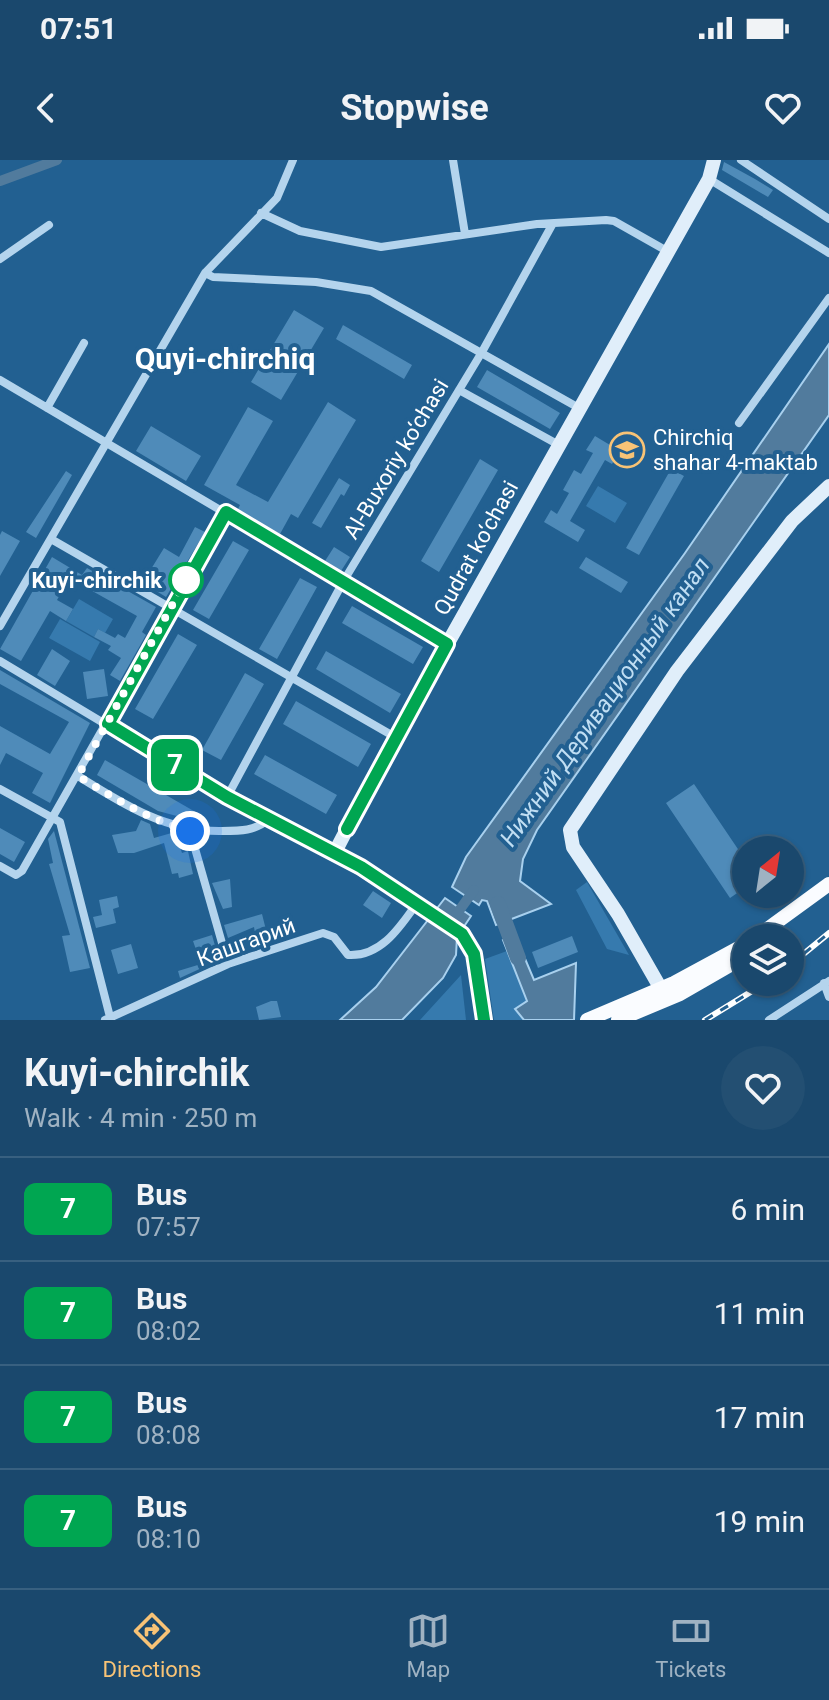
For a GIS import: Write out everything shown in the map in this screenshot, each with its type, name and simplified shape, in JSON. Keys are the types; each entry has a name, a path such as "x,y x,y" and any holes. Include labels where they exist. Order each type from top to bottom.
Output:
{"main road":[{"path":"774,924 829,884"},
{"path":"791,924 829,896"},
{"path":"664,995 732,953"},
{"path":"587,1020 620,1015 732,963"}],"street":[{"path":"0,626 205,273 277,198 293,160"},
{"path":"453,160 465,234"},
{"name":"Qudrat ko‘chasi","path":"335,852 395,737 709,179 714,160"},
{"path":"741,160 829,219"},
{"path":"709,179 829,253"},
{"path":"261,213 300,231 381,247 465,234 614,221 667,251"},
{"path":"0,259 49,225"},
{"name":"Al-Buxoriy ko‘chasi","path":"227,797 343,582 482,352 552,225"},
{"path":"205,273 213,277 316,282 371,291 579,408"},
{"path":"739,423 829,298"},
{"path":"47,408 84,343"},
{"path":"0,380 447,644"},
{"path":"459,390 559,445"},
{"path":"664,995 573,847 570,830 677,671 792,521 829,486"},
{"path":"0,866 18,874 108,724 226,512"},
{"path":"51,539 395,737"},
{"path":"0,661 227,797 335,852 462,934 474,954 484,1020"},
{"path":"78,776 123,804 166,825 190,831 242,831 259,828 269,819"},
{"path":"0,789 52,817"},
{"name":"Кашгарий","path":"52,817 60,822 108,1019 228,964 323,933 334,937 348,955 373,950 400,927 417,903"},
{"path":"190,831 228,964"},
{"path":"769,1020 826,982 829,997"}],"shaded area":[{"path":"598,486 627,503 615,523 586,506"},
{"path":"79,599 113,619 105,633 98,629 94,637 66,621"},
{"path":"60,619 100,642 90,661 49,638"},
{"path":"587,882 629,955 607,949 576,890"},
{"path":"507,951 527,1001 515,1009 524,1020 494,1020 485,959"},
{"path":"461,975 466,1020 420,1020"}],"water":[{"path":"829,344 829,415 537,830 523,859 520,881 551,904 496,925 487,901 482,900 479,905 452,887 466,857 685,553"},
{"path":"445,898 471,916 457,937 456,955 443,978 402,1020 340,1020 376,987"},
{"path":"515,935 534,980 576,963 574,1020 524,1020 515,1009 527,1001 503,940"}],"building":[{"path":"724,162 773,190 768,197 722,170"},
{"path":"294,310 324,328 281,400 251,382"},
{"path":"343,325 412,365 404,379 336,339"},
{"path":"487,370 560,413 550,429 477,387"},
{"path":"328,402 356,420 298,518 291,514 280,534 237,511 240,505 204,485 248,407 273,421 236,485 268,502"},
{"path":"151,426 201,456 186,481 136,451"},
{"path":"595,436 620,451 612,464 605,460 570,521 585,530 578,542 544,522 551,510 557,514 569,493 563,490 574,470 581,474 593,453 586,450"},
{"path":"480,459 498,470 439,572 421,561"},
{"path":"671,469 684,476 639,555 626,548"},
{"path":"66,471 72,475 36,538 26,532"},
{"path":"339,478 350,485 344,496 341,494 321,528 312,523"},
{"path":"195,527 205,532 166,597 153,589 158,580 148,574 164,548 179,557"},
{"path":"2,531 20,541 0,576 0,535"},
{"path":"233,541 249,550 209,619 193,610"},
{"path":"334,547 350,557 341,571 325,561"},
{"path":"52,557 82,575 87,568 156,607 142,632 146,635 120,681 110,675 121,658 108,650 111,646 94,637 98,629 115,638 118,634 125,638 137,616 69,578 57,600 73,609 66,621 50,611 21,661 0,649"},
{"path":"586,557 628,582 621,593 579,568"},
{"path":"300,578 317,587 277,659 259,649"},
{"path":"352,606 423,647 413,664 342,623"},
{"path":"178,634 197,645 153,719 135,709"},
{"path":"52,649 70,661 55,686 37,675"},
{"path":"326,651 401,694 390,713 316,669"},
{"path":"104,669 108,696 87,699 83,672"},
{"path":"0,670 90,723 50,803 32,793 43,773 6,753 0,765 0,726 50,754 69,722 0,684"},
{"path":"245,673 264,684 221,760 202,750"},
{"path":"296,701 371,744 358,767 283,724"},
{"path":"265,755 337,795 326,814 254,774"},
{"path":"105,760 206,818 203,823 158,811 97,775"},
{"path":"694,784 732,840 732,897 730,898 666,803"},
{"path":"141,820 150,824 154,838 175,832 182,853 188,851 193,874 179,878 178,873 172,874 164,843 134,853 118,853 112,835 136,831"},
{"path":"0,828 25,842 14,862 0,854"},
{"path":"54,831 90,968 70,972 62,936 70,935 49,864 53,863 48,839"},
{"path":"230,879 232,907 223,909 212,883"},
{"path":"373,891 391,903 382,918 363,905"},
{"path":"117,896 119,907 113,909 116,923 96,928 93,917 102,915 99,900"},
{"path":"262,914 266,930 255,933 254,927 228,938 224,925"},
{"path":"212,935 219,960 180,978 178,971 201,964 193,941"},
{"path":"572,936 578,952 538,968 532,952"},
{"path":"131,944 138,968 118,974 111,950"},
{"path":"277,1001 281,1017 259,1020 256,1007"}],"waterway":[{"path":"0,181 57,160"},
{"name":"Нижний Деривационный канал","path":"453,919 474,890"},
{"path":"498,904 518,958"}],"railway":[{"path":"804,954 829,933"},
{"path":"705,1020 744,996"}],"bus line":[{"name":"7","path":"347,829 447,644 226,512 108,724 227,797 361,867 462,934 474,954 484,1020"}],"place":[{"name":"Chirchiq shahar 4-maktab","path":"627,450"},
{"name":"Kuyi-chirchik","path":"186,580"}],"district":[{"name":"Quyi-chirchiq","path":"225,358"}],"route":[{"path":"186,580 78,776 123,804 166,825 190,831"}]}
